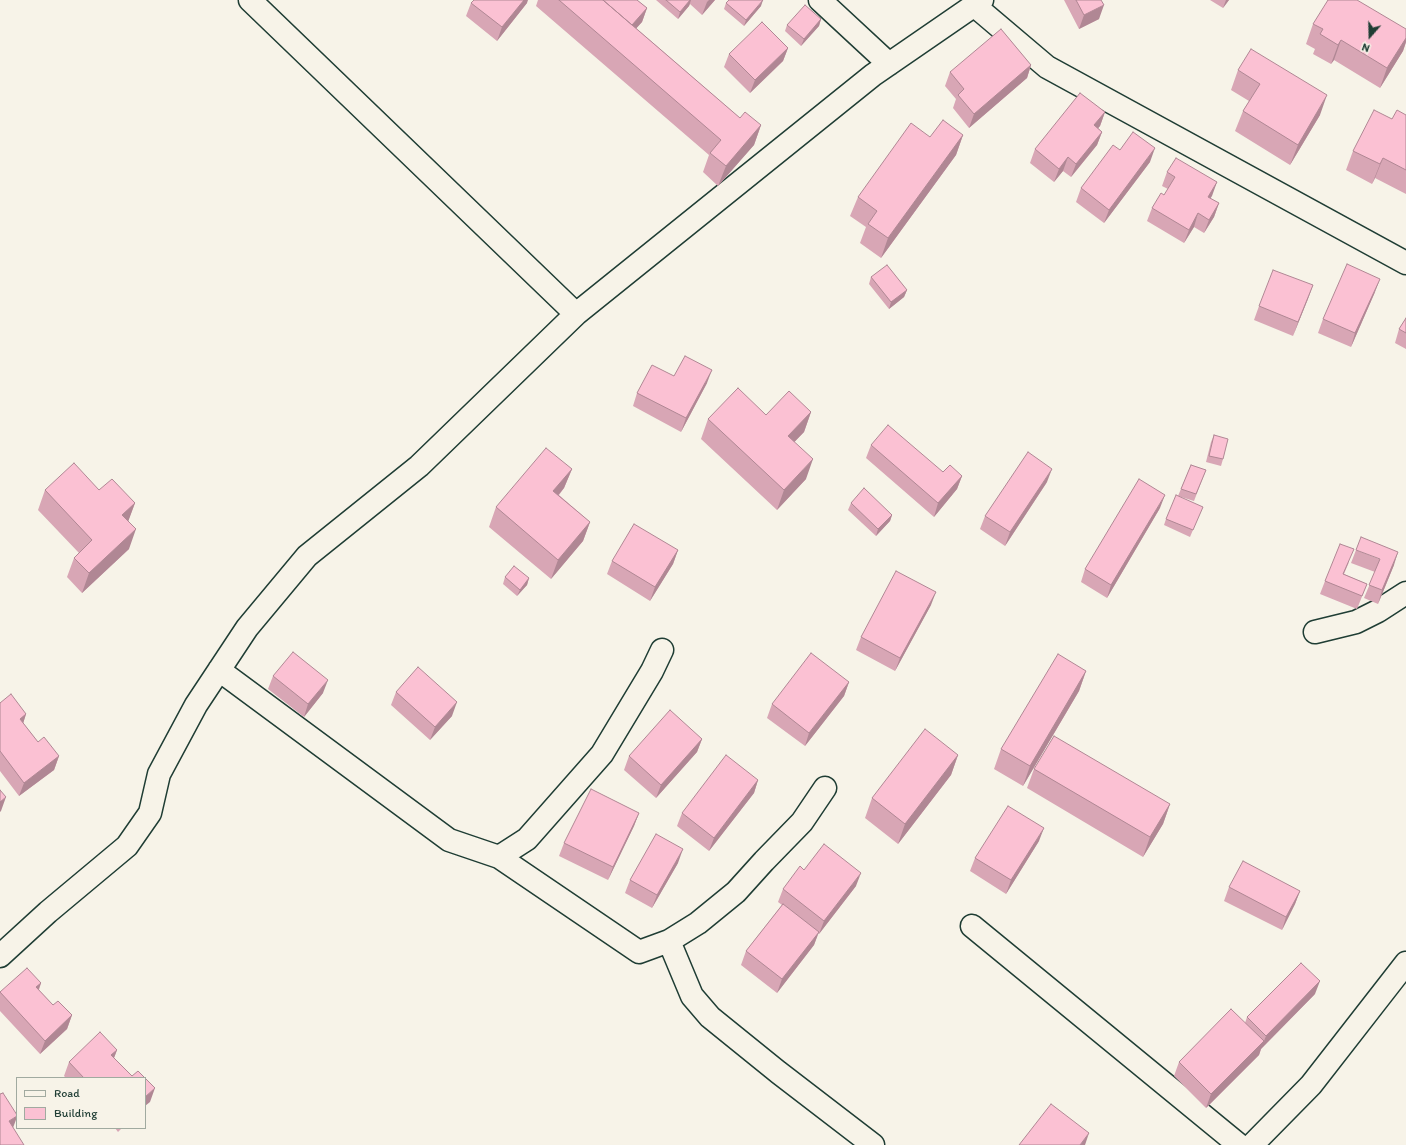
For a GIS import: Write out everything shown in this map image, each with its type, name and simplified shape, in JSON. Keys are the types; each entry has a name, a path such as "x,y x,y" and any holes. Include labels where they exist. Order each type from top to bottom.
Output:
{"street":[{"path":"250,0 576,314"},
{"path":"820,0 889,64"},
{"path":"0,956 48,912 127,846 150,813 159,774 196,705 247,628 307,556 419,466 576,314 867,80 978,3 1047,66 1406,263"},
{"path":"1315,632 1356,622 1378,611 1406,593"},
{"path":"499,856 527,839 602,754 652,672 662,650"},
{"path":"219,670 449,840 499,856 639,952 669,941 698,923 736,892 802,822 825,788"},
{"path":"972,926 1239,1145"},
{"path":"669,941 692,996 710,1017 778,1072 873,1145"},
{"path":"1252,1145 1311,1085 1406,963"}],"building":[{"path":"474,0 524,0 502,27 471,3"},
{"path":"559,0 603,0 740,118 745,112 761,125 726,166 710,153 721,140"},
{"path":"603,0 637,0 647,8 632,25"},
{"path":"666,0 690,0 680,12"},
{"path":"729,0 763,0 746,20 726,3"},
{"path":"1076,0 1101,0 1104,5 1084,15"},
{"path":"1328,0 1357,0 1406,29 1406,38 1387,68 1341,40 1338,45 1320,34 1323,29 1313,24"},
{"path":"805,5 821,19 804,39 787,25"},
{"path":"762,22 788,48 755,80 729,54"},
{"path":"1001,29 1031,65 974,114 958,95 964,89 950,72"},
{"path":"1251,49 1327,95 1298,145 1243,111 1260,84 1238,70"},
{"path":"1080,93 1105,112 1094,125 1102,132 1076,164 1068,157 1059,169 1035,149"},
{"path":"1374,110 1392,119 1397,110 1406,115 1406,170 1383,158 1380,164 1353,151"},
{"path":"943,120 963,135 888,238 868,224 877,211 858,197 911,123 930,137"},
{"path":"1133,132 1155,148 1109,210 1081,188 1113,145 1120,150"},
{"path":"1176,158 1217,182 1208,197 1219,203 1209,220 1198,213 1189,230 1152,208 1161,193 1164,195 1175,177 1167,172"},
{"path":"1347,264 1380,279 1355,333 1323,319"},
{"path":"887,265 907,290 891,302 871,277"},
{"path":"1273,270 1313,285 1298,322 1259,306"},
{"path":"1406,318 1406,333 1399,329"},
{"path":"685,356 712,370 686,418 637,393 652,365 674,376"},
{"path":"738,388 766,415 789,391 811,412 788,436 813,459 784,490 708,419"},
{"path":"888,425 943,472 950,465 962,476 938,503 871,445"},
{"path":"1214,435 1228,439 1223,459 1209,456"},
{"path":"546,448 572,469 553,491 590,522 558,560 496,507"},
{"path":"1028,452 1052,469 1010,532 985,516"},
{"path":"74,463 99,490 112,479 135,503 122,515 136,529 89,573 74,558 92,540 45,490"},
{"path":"1191,465 1206,470 1196,494 1181,489"},
{"path":"1139,479 1165,495 1111,585 1085,569"},
{"path":"864,488 892,515 878,529 851,503"},
{"path":"1176,495 1203,507 1193,530 1166,519"},
{"path":"634,524 678,550 655,587 612,561"},
{"path":"1361,537 1398,552 1382,590 1369,585 1380,559 1356,550"},
{"path":"1340,544 1354,549 1343,574 1367,584 1362,596 1325,581"},
{"path":"514,566 529,578 520,590 505,577"},
{"path":"896,571 936,592 900,658 861,637"},
{"path":"293,652 328,680 308,704 273,676"},
{"path":"811,653 849,682 809,733 772,704"},
{"path":"1058,654 1086,671 1030,766 1001,749"},
{"path":"418,667 457,702 435,727 396,692"},
{"path":"11,694 26,714 20,719 38,742 44,737 59,756 24,783 0,751 0,703"},
{"path":"670,710 702,739 661,785 629,756"},
{"path":"925,729 958,755 905,824 872,798"},
{"path":"1054,736 1170,804 1150,837 1034,769"},
{"path":"726,755 758,780 714,838 682,813"},
{"path":"591,789 639,813 613,867 564,843"},
{"path":"0,790 6,797 0,802"},
{"path":"1008,806 1044,828 1011,880 975,858"},
{"path":"656,834 683,849 657,895 630,880"},
{"path":"824,844 861,873 824,921 783,889 800,866 804,870"},
{"path":"1243,861 1300,891 1286,917 1229,887"},
{"path":"783,904 819,932 782,979 746,951"},
{"path":"1301,963 1320,981 1266,1036 1247,1017"},
{"path":"27,968 41,983 36,987 53,1005 58,1001 72,1015 45,1041 0,992"},
{"path":"1231,1009 1264,1041 1211,1094 1179,1062"},
{"path":"100,1032 117,1050 111,1055 132,1076 138,1071 144,1077 83,1077 69,1062"},
{"path":"146,1079 155,1088 146,1096"},
{"path":"3,1093 16,1113 16,1117 9,1121 24,1145 0,1145 0,1094"},
{"path":"1051,1104 1089,1133 1080,1145 1019,1145"}]}
